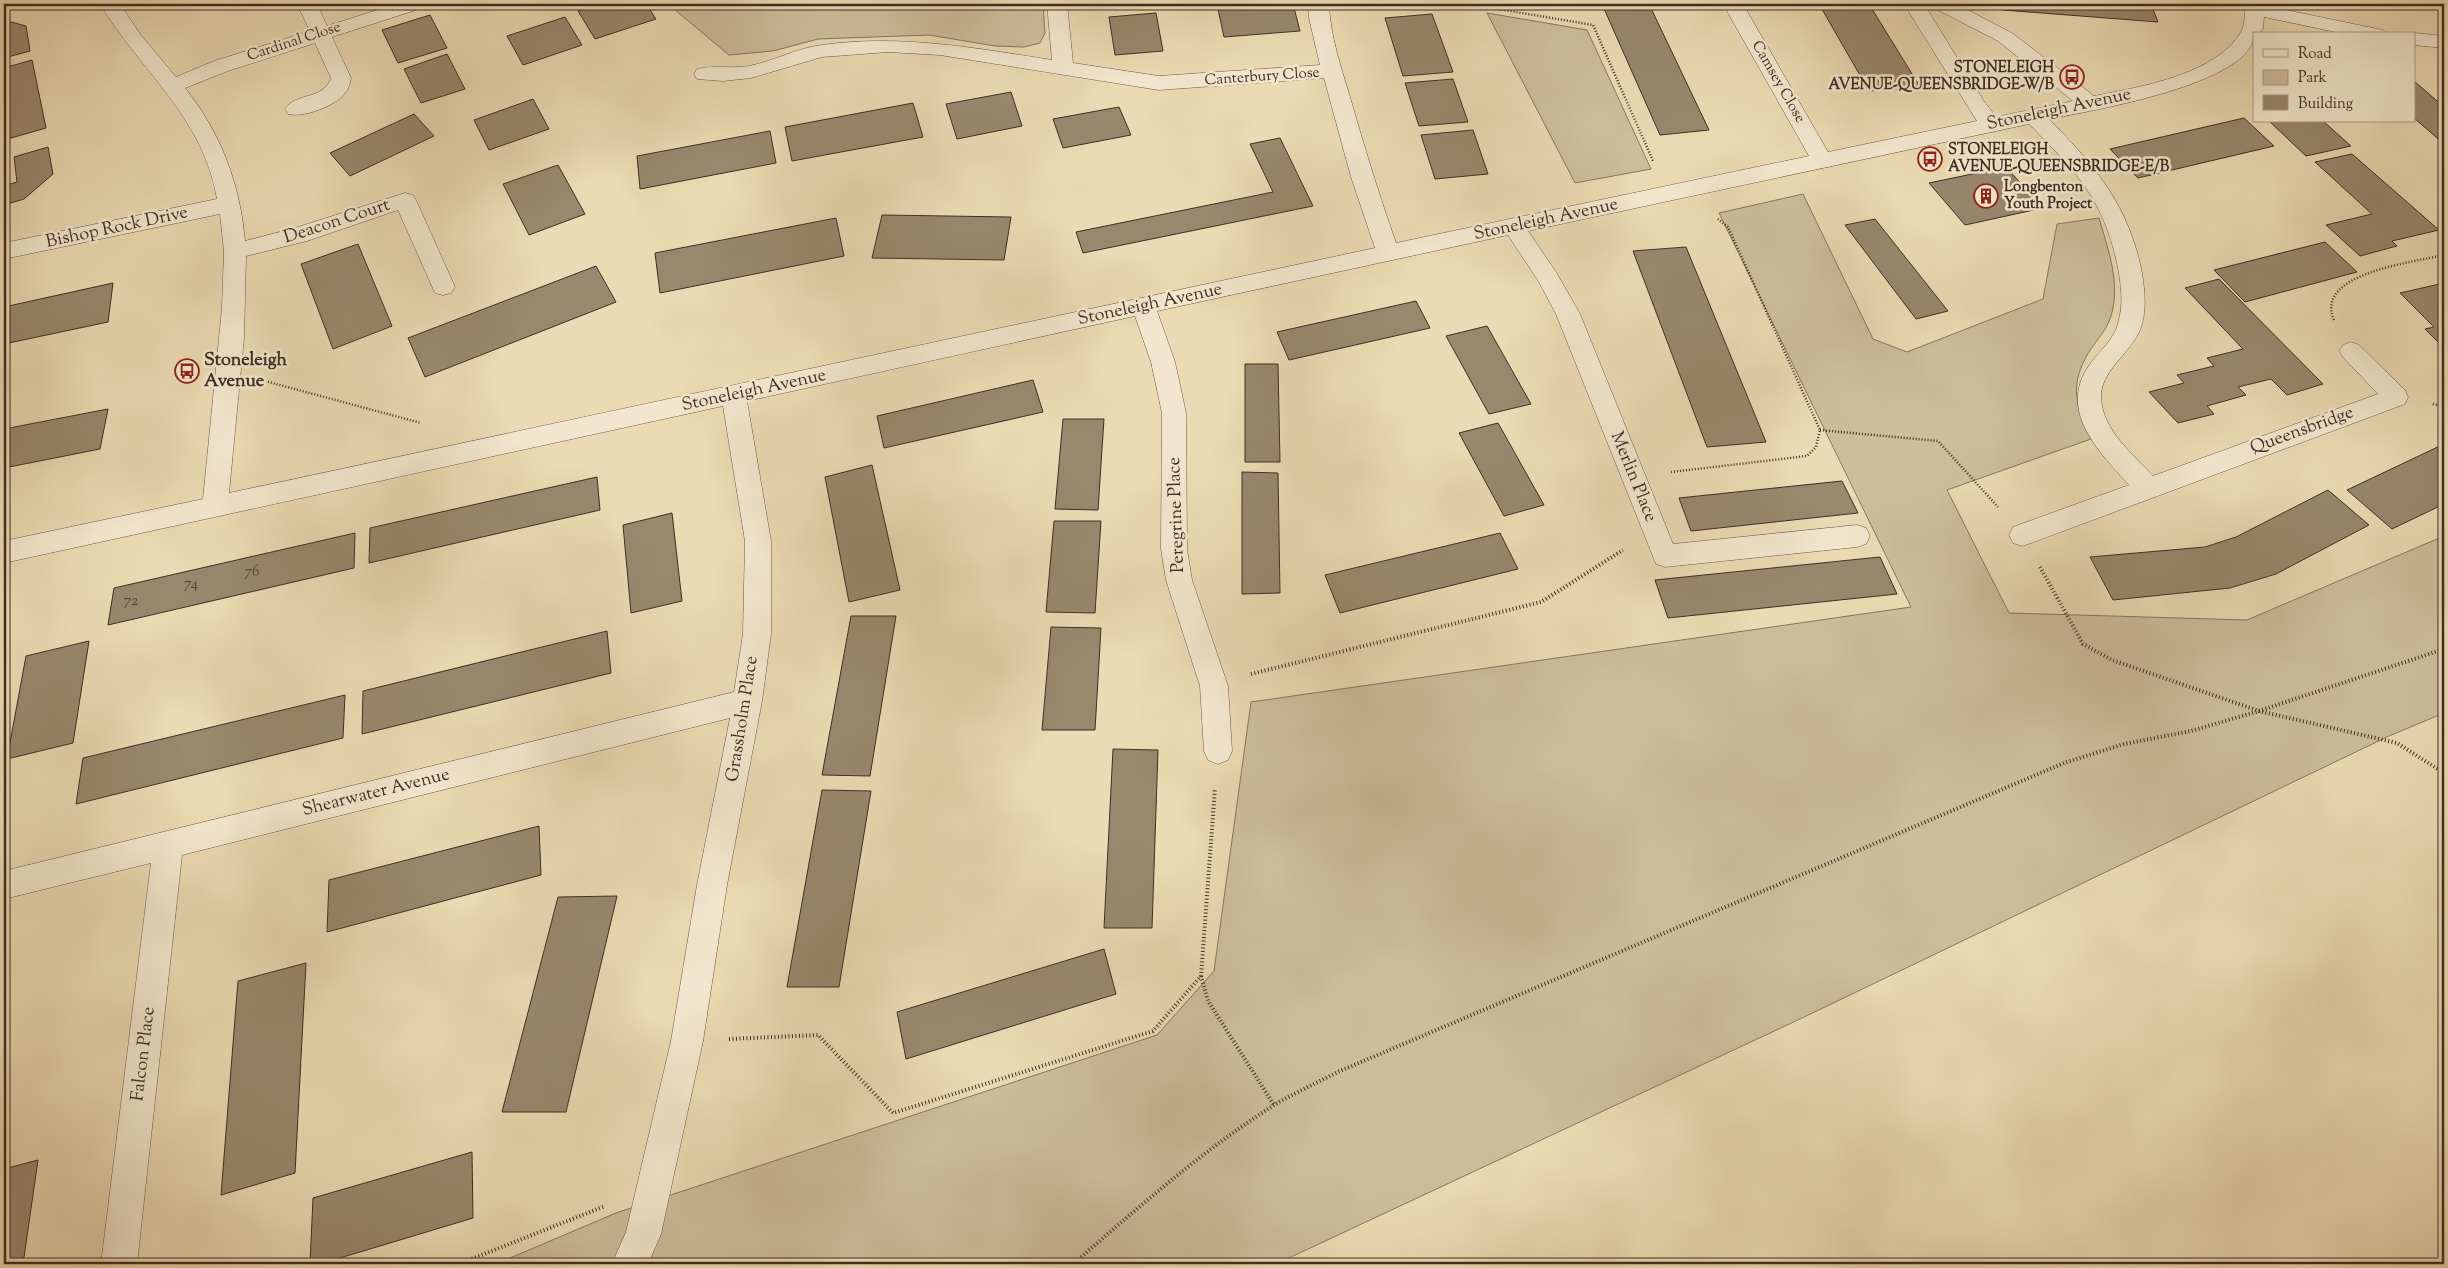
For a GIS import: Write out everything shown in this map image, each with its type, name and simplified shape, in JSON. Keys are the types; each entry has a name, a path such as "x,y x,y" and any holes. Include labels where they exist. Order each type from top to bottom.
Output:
{"street":[{"path":"110,4 136,41 174,85 207,138 225,183 230,204 236,251 237,281 215,507"},
{"path":"295,110 326,98 337,90 341,78 319,34 307,4"},
{"name":"Cardinal Close","path":"174,85 221,66 415,4"},
{"path":"1057,4 1063,68"},
{"path":"1318,4 1319,18 1332,71"},
{"name":"Camsey Close","path":"1733,4 1822,160"},
{"path":"1914,4 1975,104 1991,125"},
{"path":"1942,4 2005,37 2090,104"},
{"path":"2256,7 2367,32"},
{"name":"Stoneleigh Avenue","path":"4,552 1388,253 2090,104 2176,83 2227,60 2248,37 2256,7"},
{"path":"2416,39 2443,43"},
{"name":"Canterbury Close","path":"704,74 723,75 751,72 821,50 888,46 940,49 1159,83 1332,71 1362,177 1388,253"},
{"path":"2034,116 2095,183 2108,204 2120,231 2132,283 2133,311 2128,330 2120,346 2092,380 2089,397 2094,419 2107,442 2148,488"},
{"name":"Deacon Court","path":"236,251 299,235 405,200 443,287"},
{"name":"Bishop Rock Drive","path":"4,252 230,204"},
{"name":"Merlin Place","path":"1514,227 1548,278 1568,314 1665,556 1857,536"},
{"name":"Peregrine Place","path":"1143,306 1163,362 1174,413 1174,549 1179,580 1214,686 1218,751"},
{"name":"Queensbridge","path":"2022,535 2396,397 2351,350"},
{"name":"Grassholm Place","path":"630,1264 643,1234 687,1041 712,885 748,701 757,634 758,541 734,395"},
{"name":"Shearwater Avenue","path":"4,885 748,701"},
{"name":"Falcon Place","path":"119,1264 168,844"}],"path":[{"path":"1246,675 1541,602 1630,546 1664,472 1807,456 1816,447 1820,430 1728,227 1682,190 1654,164 1593,25 1479,5 1424,4"},
{"path":"2351,350 2330,314 2332,297 2343,284 2365,275 2444,255"},
{"path":"228,371 410,422 429,425"},
{"path":"1820,430 1938,441 2022,535 2083,644 2112,660 2259,711 2397,743 2444,773"},
{"path":"1073,1264 1159,1190 1234,1132 1274,1105 1340,1071 2064,763 2124,744 2192,731 2259,711 2444,649"},
{"path":"1218,751 1201,976 1208,1000 1274,1105"},
{"path":"687,1041 818,1035 893,1113 1153,1031 1201,976"},
{"path":"458,1264 605,1206 609,1197"}],"green space":[{"path":"668,4 1043,4 1045,33 1040,43 1024,47 995,46 929,35 818,39 773,51 729,55"},
{"path":"1487,13 1587,30 1651,169 1575,183"},
{"path":"1803,194 1873,339 1907,352 2043,299 2057,224 2099,218 2112,267 2115,292 2109,322 2088,354 2077,380 2076,390 2079,409 2091,439 1947,490 2009,613 2247,620 2444,536 2444,713 2389,736 1800,1019 1276,1264 496,1264 616,1213 1157,1035 1214,971 1251,702 1911,607 1719,213"}],"building":[{"path":"599,4 646,4 656,19 595,39 578,11"},
{"path":"1293,4 1300,31 1224,37 1218,9"},
{"path":"1602,4 1649,4 1709,130 1660,135"},
{"path":"1819,4 1869,4 1920,87 1869,91"},
{"path":"2001,4 2151,4 2158,22 2003,10"},
{"path":"1156,13 1163,51 1115,55 1109,17"},
{"path":"1432,14 1453,72 1403,76 1385,18"},
{"path":"430,15 447,48 398,63 382,30"},
{"path":"565,17 582,45 523,65 507,36"},
{"path":"4,20 26,26 30,51 4,58"},
{"path":"447,54 465,89 421,103 404,69"},
{"path":"32,60 46,128 4,140 4,68"},
{"path":"1453,79 1468,122 1419,126 1405,83"},
{"path":"2416,83 2444,107 2444,144 2416,120"},
{"path":"1011,92 1022,126 957,139 946,104"},
{"path":"533,99 549,129 489,150 474,120"},
{"path":"913,103 923,137 792,161 785,127"},
{"path":"1119,107 1131,135 1063,148 1053,119"},
{"path":"414,114 434,136 350,176 330,153"},
{"path":"2244,118 2274,146 2138,178 2110,149"},
{"path":"2270,122 2324,122 2351,146 2306,156"},
{"path":"1473,130 1488,174 1435,179 1421,135"},
{"path":"770,131 776,163 640,189 637,156"},
{"path":"1280,138 1313,206 1083,253 1076,232 1273,192 1250,144"},
{"path":"48,147 53,174 24,199 4,205 4,186 17,182 14,157"},
{"path":"2352,154 2439,230 2392,241 2397,246 2360,256 2326,225 2372,214 2315,162"},
{"path":"558,165 585,214 529,235 503,184"},
{"name":"Longbenton Youth Project","path":"2006,167 2043,208 1965,225 1929,183"},
{"path":"882,215 1011,217 1004,260 872,258"},
{"path":"836,218 844,256 660,293 655,253"},
{"path":"1875,219 1948,311 1916,319 1845,225"},
{"path":"2325,242 2357,272 2245,302 2214,270"},
{"path":"358,244 392,326 333,349 301,264"},
{"path":"1686,247 1766,442 1707,447 1633,251"},
{"path":"596,266 616,302 425,377 408,338"},
{"path":"2219,279 2323,384 2287,395 2271,379 2238,387 2246,395 2207,406 2214,414 2178,423 2149,392 2184,383 2177,375 2214,366 2207,358 2243,349 2185,288"},
{"path":"113,283 108,322 4,344 4,307"},
{"path":"2444,283 2444,348 2425,329 2434,327 2400,293"},
{"path":"1416,301 1430,328 1289,360 1277,332"},
{"path":"1487,326 1531,404 1489,414 1446,336"},
{"path":"1245,364 1278,364 1280,462 1245,462"},
{"path":"1033,380 1043,412 884,448 877,416"},
{"path":"108,409 100,449 4,468 4,429"},
{"path":"1063,419 1104,419 1098,510 1055,509"},
{"path":"1498,423 1544,505 1504,516 1459,433"},
{"path":"2444,444 2444,504 2392,529 2347,490"},
{"path":"872,465 900,590 849,602 825,477"},
{"path":"1242,472 1278,473 1280,593 1242,594"},
{"path":"597,477 600,510 369,563 370,528"},
{"path":"1842,481 1858,513 1691,531 1679,498"},
{"path":"2328,490 2369,525 2276,574 2230,588 2113,600 2090,557 2205,547 2236,537"},
{"path":"672,513 682,601 631,613 623,525"},
{"path":"1054,521 1101,521 1095,613 1046,612"},
{"path":"355,533 354,568 108,625 114,588"},
{"path":"1500,533 1518,569 1340,613 1325,575"},
{"path":"1880,557 1897,594 1668,618 1655,580"},
{"path":"851,616 896,616 870,776 822,775"},
{"path":"1051,627 1101,628 1095,730 1042,730"},
{"path":"607,631 611,673 362,734 363,691"},
{"path":"89,641 73,743 7,759 26,656"},
{"path":"345,695 343,738 76,804 83,758"},
{"path":"1113,749 1158,750 1152,928 1104,928"},
{"path":"822,790 871,791 839,987 787,987"},
{"path":"539,826 541,875 327,932 329,880"},
{"path":"617,896 566,1112 502,1112 558,897"},
{"path":"1104,949 1116,994 906,1059 897,1012"},
{"path":"306,963 295,1173 221,1195 238,981"},
{"path":"472,1152 473,1218 320,1264 310,1264 313,1198"},
{"path":"38,1160 23,1264 4,1264 4,1169"}],"place":[{"name":"STONELEIGH AVENUE-QUEENSBRIDGE-W/B","path":"2072,77"},
{"name":"STONELEIGH AVENUE-QUEENSBRIDGE-E/B","path":"1930,159"},
{"name":"Longbenton Youth Project","path":"1986,196"},
{"name":"Stoneleigh Avenue","path":"187,371"}]}
